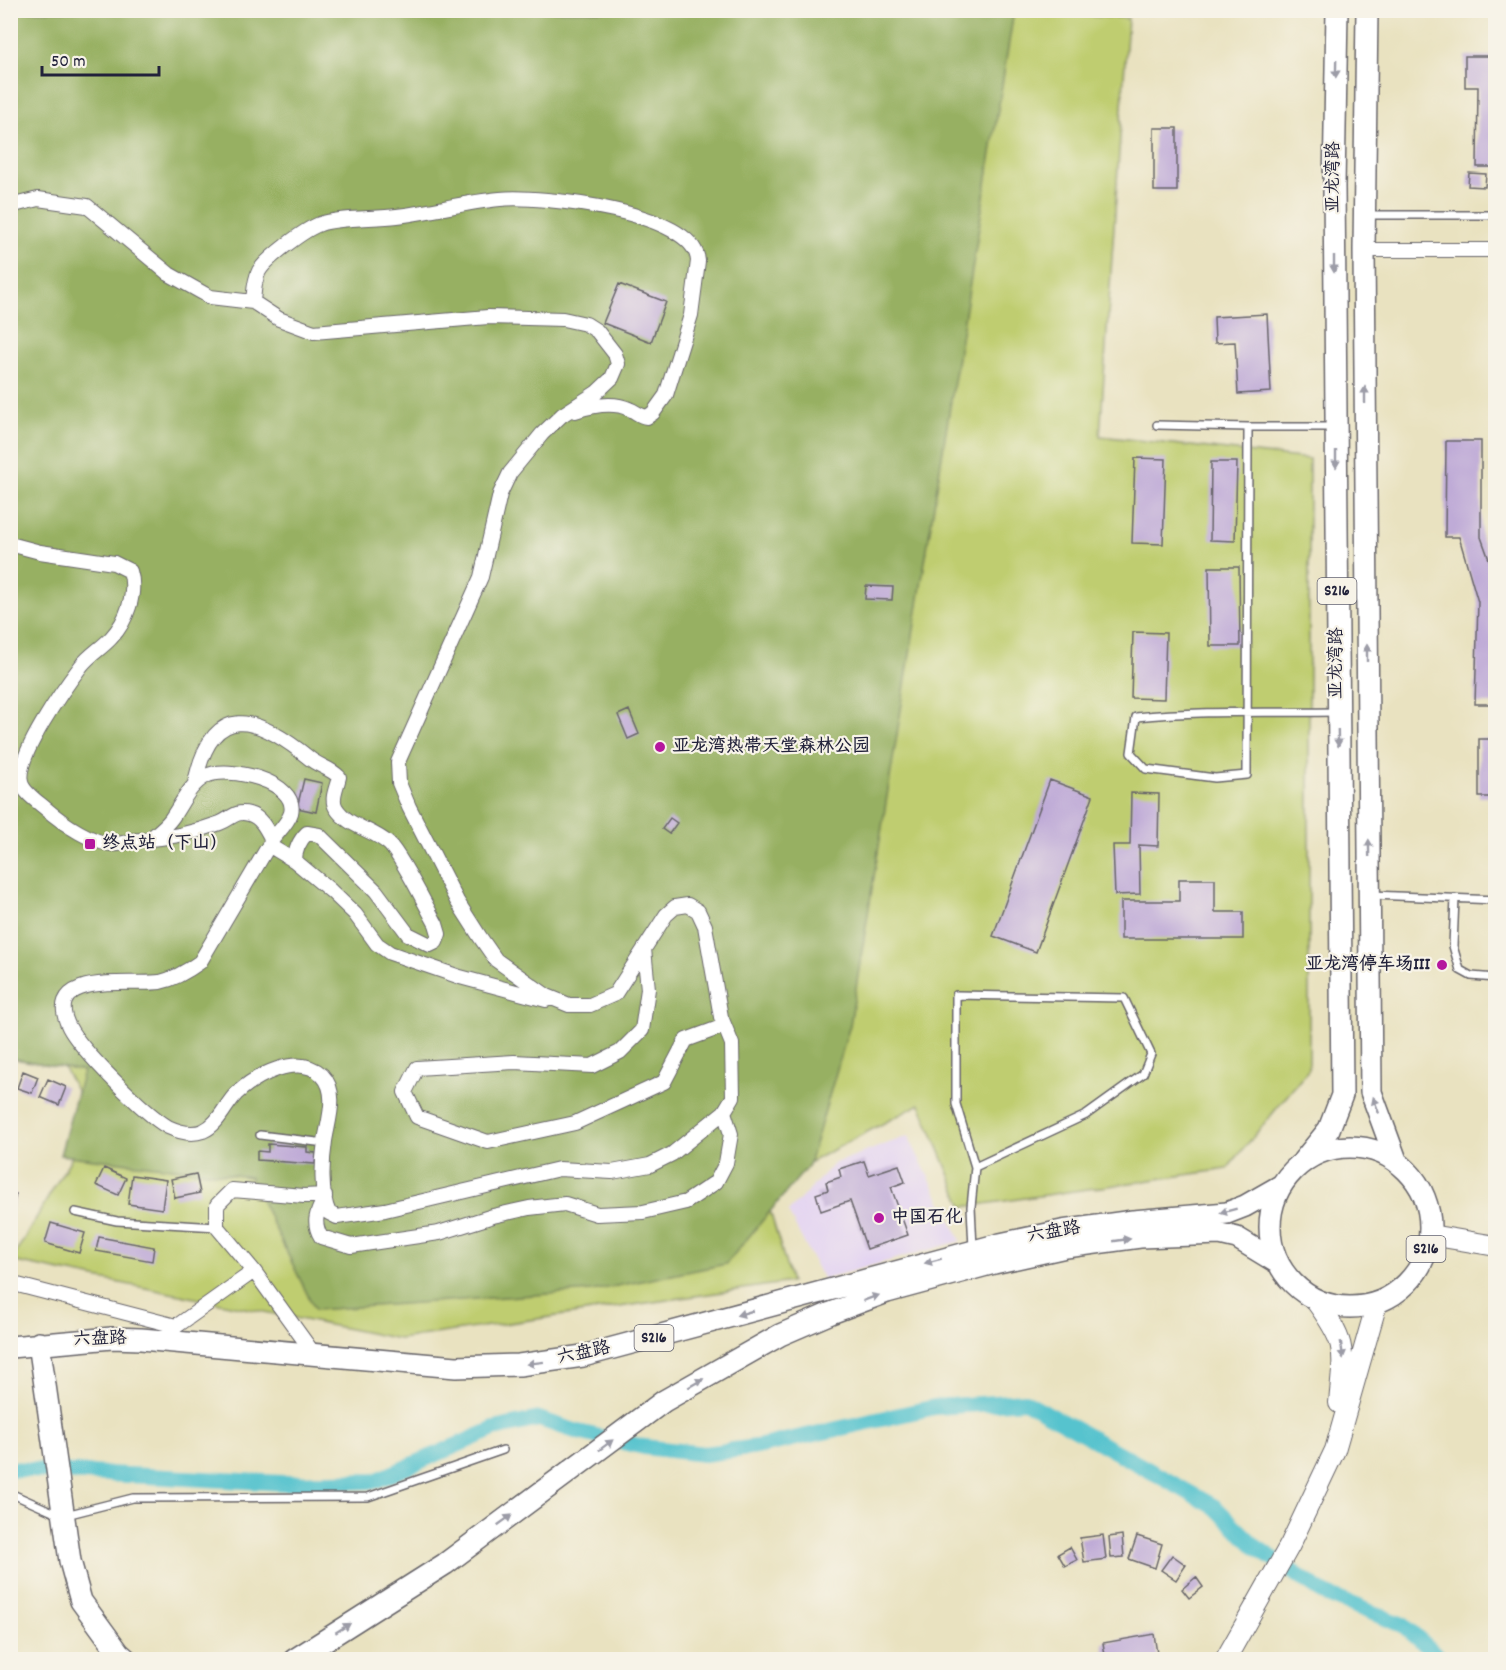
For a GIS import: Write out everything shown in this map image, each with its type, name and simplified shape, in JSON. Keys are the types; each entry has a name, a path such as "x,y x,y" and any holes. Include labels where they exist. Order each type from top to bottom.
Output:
{"main road":[{"name":"亚龙湾路","path":"1303,1161 1329,1129 1342,1095 1334,186 1337,10"},
{"name":"亚龙湾路","path":"1366,10 1364,250 1371,1092 1396,1160"},
{"name":"S216","path":"1366,1147 1396,1160 1416,1180 1428,1207 1430,1235 1421,1264 1403,1288 1377,1303 1346,1308 1315,1300 1287,1278 1271,1244 1269,1224 1280,1186 1303,1161 1333,1148 1366,1147"},
{"name":"六盘路","path":"10,1347 112,1338 456,1367 488,1367 552,1361 678,1332 973,1251 1062,1231 1227,1213 1245,1206 1280,1186"},
{"name":"六盘路","path":"294,1659 445,1564 664,1401 780,1335 887,1292 993,1263 1077,1246 1140,1237 1201,1234 1237,1238 1278,1263"},
{"path":"39,1343 61,1510 70,1561 81,1601 119,1653 127,1659"}],"street":[{"path":"10,206 38,199 87,206 169,273 192,288 220,300 253,302 279,319 314,332 488,317 563,319 586,324 607,341 618,364 612,378 596,393 562,415 520,458 500,494 480,577 402,753 398,772 409,807 457,901 496,960 547,996 569,1005"},
{"path":"253,302 254,286 259,270 277,253 320,224 399,216 502,199 542,199 619,211 660,225 687,239 697,254 698,261 691,315 666,395 659,406 647,417 638,416 628,408 614,406 596,406 562,415"},
{"path":"1364,250 1496,250"},
{"path":"10,544 40,552 114,563 130,571 134,585 122,622 112,637 82,664 47,716 22,765 21,782 49,812 81,834 117,844 130,839 151,838 222,822 236,813 249,814 264,824 271,843 344,902 377,944 390,953 481,983 569,1005 590,1005 615,994 666,915 675,907 688,905 698,911 705,926 724,1026 732,1044 733,1097 724,1112 672,1154 650,1166 612,1172 559,1169 337,1217 329,1213 325,1196 325,1143 332,1110 330,1090 322,1075 306,1067 292,1066 255,1079 235,1095 219,1118 204,1131 184,1133 167,1126 116,1081 70,1028 65,1014 70,994 84,984 162,981 188,971 200,962 271,843 291,813 290,800 283,791 252,776 217,772 195,783"},
{"path":"151,838 170,821 195,783 202,753 210,740 222,729 238,722 259,725 295,745 320,766 334,771 339,777 334,795 335,807 352,824 367,828 391,845 436,924 439,934 436,942 430,945 408,934 376,891 319,835 307,832 297,845 294,861"},
{"path":"644,949 648,989 642,1030 620,1052 592,1066 514,1062 417,1068 405,1092 417,1117 488,1142 575,1124 664,1082 686,1040 724,1026"},
{"path":"325,1196 317,1211 315,1227 321,1237 351,1246 439,1233 493,1216 565,1204 597,1214 643,1212 686,1202 716,1182 726,1163 731,1134 724,1112"},
{"path":"314,1354 254,1271 217,1227 217,1205 232,1190 325,1196"},
{"path":"1430,1235 1496,1246"},
{"path":"157,1340 254,1271"},
{"path":"10,1283 176,1326"},
{"path":"1315,1300 1334,1325 1344,1354 1335,1450"},
{"path":"1225,1659 1290,1545 1335,1450 1377,1303"}],"lane":[{"path":"1364,215 1496,215"},
{"path":"1157,425 1336,427"},
{"path":"1248,427 1248,713 1247,776 1215,778 1146,769 1131,753 1136,717 1171,714 1248,713 1338,712"},
{"path":"1370,895 1496,900"},
{"path":"1455,898 1453,946 1460,970 1471,976 1496,978"},
{"path":"973,1251 971,1207 975,1167 956,1104 956,995 1124,998 1151,1054 1143,1074 1086,1115 975,1167"},
{"path":"260,1136 325,1143"},
{"path":"75,1212 117,1221 217,1227"},
{"path":"10,1493 61,1510 133,1498 368,1497 503,1450"}],"shaded area":[{"path":"908,1136 961,1241 823,1279 788,1212 835,1163"}],"green space":[{"name":"亚龙湾热带天堂森林公园","path":"1047,10 1047,14 1128,18 1100,436 1309,459 1309,1069 1227,1169 963,1207 920,1104 763,1187 791,1282 399,1339 11,1261 93,1121 48,1039 11,11"},
{"name":"亚龙湾热带天堂森林公园","path":"10,11 1014,11 850,1025 809,1165 726,1264 592,1291 315,1310 250,1177 60,1155 83,1071 10,1058"}],"building":[{"path":"1465,56 1496,56 1496,167 1477,167 1478,87 1465,87"},
{"path":"1154,128 1177,128 1177,191 1154,191"},
{"path":"1469,173 1486,174 1485,187 1468,186"},
{"path":"619,284 666,302 651,342 603,323"},
{"path":"1267,314 1271,392 1238,394 1235,342 1215,343 1214,317"},
{"path":"1446,441 1481,441 1481,537 1490,562 1496,550 1496,704 1475,704 1478,602 1459,537 1445,537"},
{"path":"1135,458 1166,459 1163,544 1132,543"},
{"path":"1211,462 1237,462 1235,541 1210,540"},
{"path":"1209,567 1239,567 1240,646 1210,646"},
{"path":"866,586 893,587 892,600 865,599"},
{"path":"1133,632 1166,633 1164,699 1131,698"},
{"path":"629,710 639,734 628,739 618,715"},
{"path":"1479,739 1496,739 1496,797 1479,797"},
{"path":"304,779 322,783 316,812 297,808"},
{"path":"1050,780 1093,796 1036,952 993,936"},
{"path":"1131,793 1159,794 1158,846 1139,845 1140,894 1115,895 1113,845 1130,845"},
{"path":"670,818 677,823 669,834 662,829"},
{"path":"1179,879 1215,879 1215,912 1243,912 1243,939 1121,939 1121,901 1179,901"},
{"path":"23,1071 38,1077 32,1093 17,1088"},
{"path":"48,1079 66,1087 59,1105 40,1097"},
{"path":"268,1144 307,1147 307,1152 316,1153 315,1164 257,1160 257,1151 268,1152"},
{"path":"864,1161 869,1175 899,1165 905,1182 891,1187 908,1235 867,1249 850,1201 821,1211 816,1194 828,1190 826,1182 841,1177 839,1169"},
{"path":"104,1168 126,1178 118,1195 96,1185"},
{"path":"196,1174 200,1193 175,1198 171,1179"},
{"path":"132,1175 166,1180 162,1209 128,1204"},
{"path":"10,1192 16,1194 11,1212 10,1212"},
{"path":"51,1223 85,1233 79,1253 45,1243"},
{"path":"99,1237 154,1247 152,1261 96,1251"},
{"path":"1103,1535 1106,1559 1084,1562 1080,1538"},
{"path":"1122,1535 1124,1557 1111,1558 1109,1537"},
{"path":"1137,1536 1162,1544 1155,1568 1129,1559"},
{"path":"1070,1547 1077,1560 1065,1566 1058,1554"},
{"path":"1172,1555 1186,1565 1176,1580 1161,1570"},
{"path":"1196,1577 1203,1587 1189,1598 1182,1589"},
{"path":"1154,1634 1158,1660 1106,1660 1103,1643"}],"waterway":[{"path":"10,1469 284,1483 375,1481 494,1429 539,1419 578,1432 644,1447 704,1454 757,1447 935,1407 1025,1401 1215,1507 1255,1546 1325,1594 1403,1625 1442,1660"}],"place":[{"name":"亚龙湾热带天堂森林公园","path":"660,747"},
{"name":"终点站（下山）","path":"90,844"},
{"name":"亚龙湾停车场III","path":"1442,965"},
{"name":"中国石化","path":"879,1218"}]}
